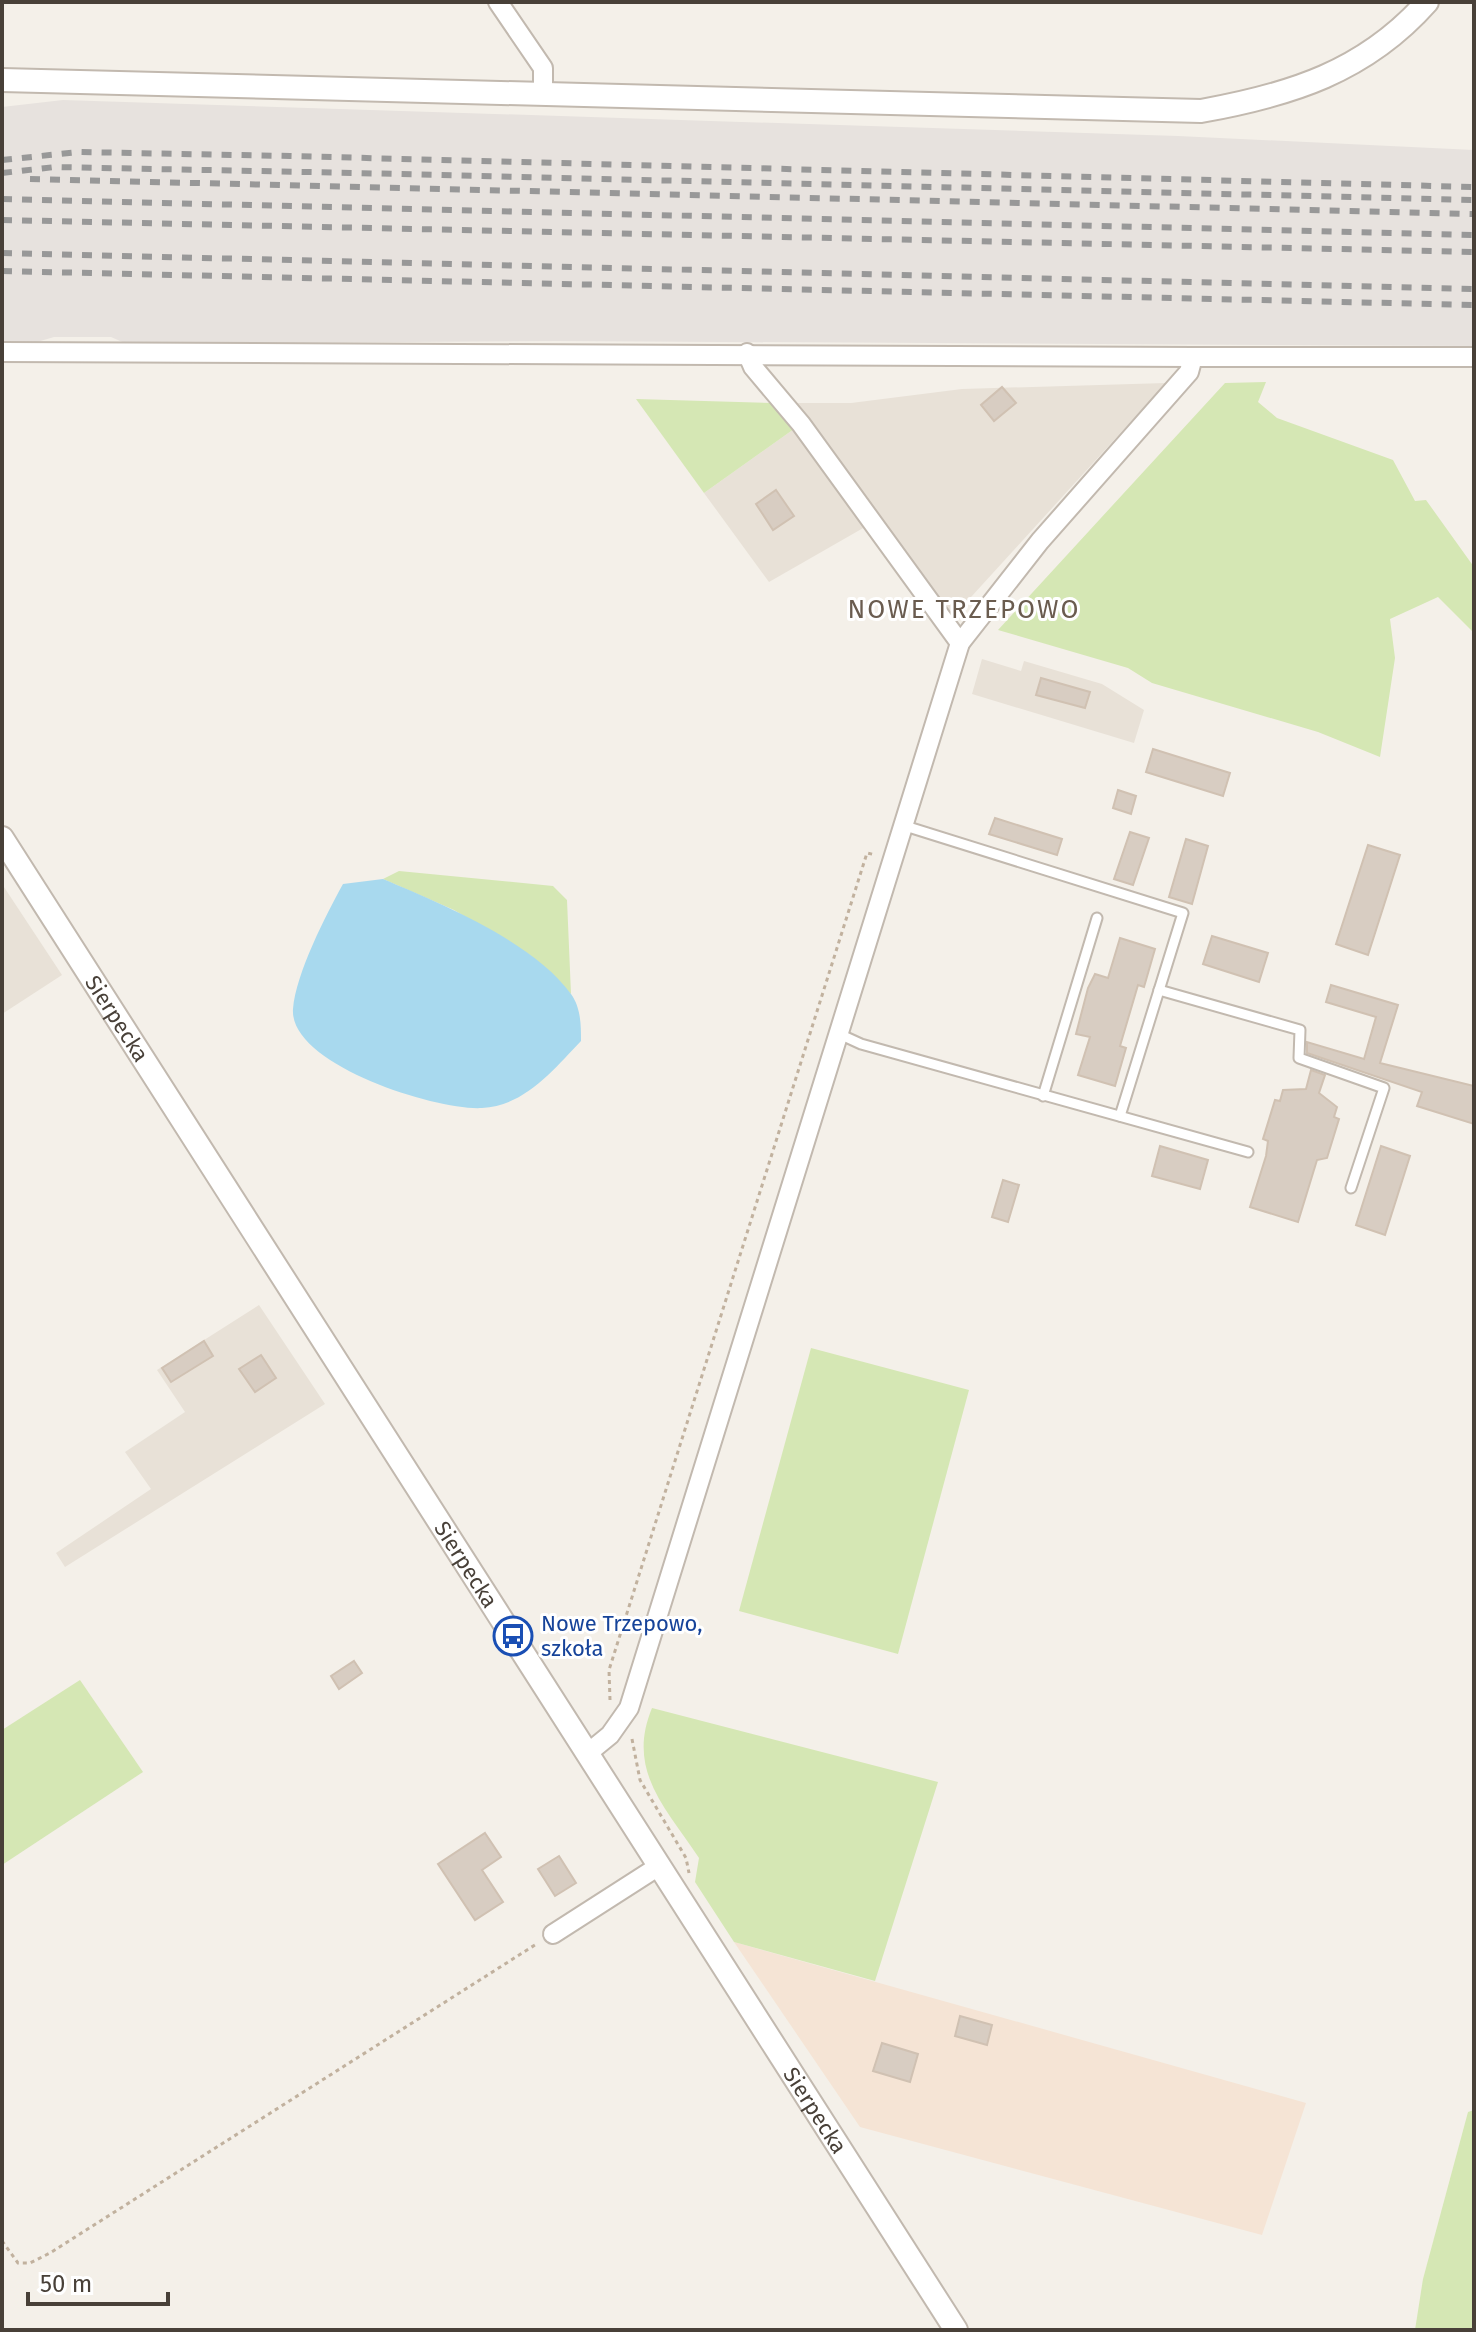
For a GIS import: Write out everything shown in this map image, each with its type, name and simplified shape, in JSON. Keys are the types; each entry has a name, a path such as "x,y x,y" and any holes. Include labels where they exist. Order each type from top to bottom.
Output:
{"street":[{"path":"498,2 543,68 543,94"},
{"path":"2,80 1201,111 1273,98 1324,79 1382,43 1427,2"},
{"path":"2,352 1474,357"},
{"path":"747,353 753,367 801,424 960,643"},
{"path":"588,1753 610,1735 629,1708 960,643 1040,541 1189,372 1193,357"},
{"name":"Sierpecka","path":"2,838 956,2330"},
{"path":"553,1934 659,1866"}],"lane":[{"path":"902,825 1183,913 1120,1116"},
{"path":"1043,1096 1097,918"},
{"path":"1159,990 1300,1030 1299,1058 1384,1088 1351,1188"},
{"path":"837,1033 861,1044 1248,1152"}],"path":[{"path":"632,1733 640,1780 686,1858 689,1878"},
{"path":"2,2241 18,2263 30,2263 50,2253 553,1934"}],"shaded area":[{"path":"63,100 1178,136 1474,150 1474,346 557,341 127,344 111,337 2,341 2,107"},
{"path":"1166,383 951,619 793,403 851,403 962,389"},
{"path":"794,429 865,527 769,582 704,493"},
{"path":"982,659 1021,671 1024,661 1102,684 1144,710 1134,743 972,694"},
{"path":"2,884 62,975 2,1014"},
{"path":"259,1305 325,1404 65,1567 56,1553 151,1489 125,1452 185,1412 157,1370"},
{"path":"734,1942 1306,2103 1262,2235 860,2127"}],"green space":[{"path":"1266,382 1258,402 1277,418 1393,460 1415,501 1426,500 1474,567 1474,633 1438,597 1390,619 1395,658 1380,757 1318,732 1152,683 1128,668 998,630 1225,383"},
{"path":"636,399 773,403 794,429 704,493"},
{"path":"399,871 553,886 567,900 571,994 530,955 454,910 383,879"},
{"path":"811,1348 969,1390 898,1654 739,1611"},
{"path":"80,1680 143,1772 2,1865 2,1730"},
{"path":"652,1708 938,1782 875,1981 734,1942 695,1882 699,1858 653,1788 644,1751 645,1730"},
{"path":"1474,2110 1474,2330 1415,2330 1423,2279 1468,2112"}],"water":[{"path":"383,879 458,912 510,941 555,975 571,994 579,1011 581,1041 538,1084 512,1101 497,1106 461,1107 433,1102 370,1081 339,1066 315,1049 298,1029 293,1009 295,995 320,928 343,884"}],"building":[{"path":"1002,387 1016,403 994,421 981,405"},
{"path":"776,490 794,516 773,530 756,504"},
{"path":"1041,678 1090,692 1085,708 1036,695"},
{"path":"1153,749 1230,773 1223,796 1146,772"},
{"path":"1118,790 1136,796 1131,814 1113,808"},
{"path":"995,818 1062,839 1057,855 989,834"},
{"path":"1130,832 1149,838 1133,885 1114,879"},
{"path":"1186,839 1208,846 1192,904 1169,897"},
{"path":"1368,845 1400,855 1368,955 1336,944"},
{"path":"1212,936 1268,953 1259,982 1203,964"},
{"path":"1120,938 1155,949 1144,987 1138,985 1120,1046 1126,1048 1115,1086 1078,1075 1090,1037 1076,1034 1088,988 1095,974 1108,978"},
{"path":"1331,985 1398,1005 1380,1063 1474,1086 1474,1124 1417,1106 1422,1092 1307,1053 1307,1042 1364,1059 1376,1017 1326,1002"},
{"path":"1311,1070 1325,1075 1319,1093 1337,1107 1334,1117 1339,1119 1327,1158 1317,1160 1298,1222 1250,1207 1266,1156 1268,1141 1263,1139 1275,1100 1280,1101 1283,1090 1306,1089"},
{"path":"1160,1146 1208,1160 1200,1189 1152,1176"},
{"path":"1381,1146 1410,1156 1385,1235 1356,1225"},
{"path":"1003,1180 1019,1185 1008,1222 992,1217"},
{"path":"204,1341 213,1356 171,1382 162,1368"},
{"path":"261,1355 276,1378 255,1392 239,1369"},
{"path":"354,1661 362,1673 339,1689 331,1676"},
{"path":"485,1833 501,1857 482,1870 503,1902 475,1920 438,1864"},
{"path":"559,1856 576,1883 555,1896 538,1869"},
{"path":"960,2016 992,2025 987,2045 955,2036"},
{"path":"882,2043 918,2054 910,2082 873,2071"}],"railway":[{"path":"2,160 79,152 1474,187"},
{"path":"2,173 55,167 1474,200"},
{"path":"30,179 1474,214"},
{"path":"2,199 1474,235"},
{"path":"2,220 1474,252"},
{"path":"2,253 1474,289"},
{"path":"2,271 1474,305"}],"place":[{"name":"Nowe Trzepowo, szkoła","path":"513,1636"}],"district":[{"name":"NOWE TRZEPOWO","path":"964,609"}]}
